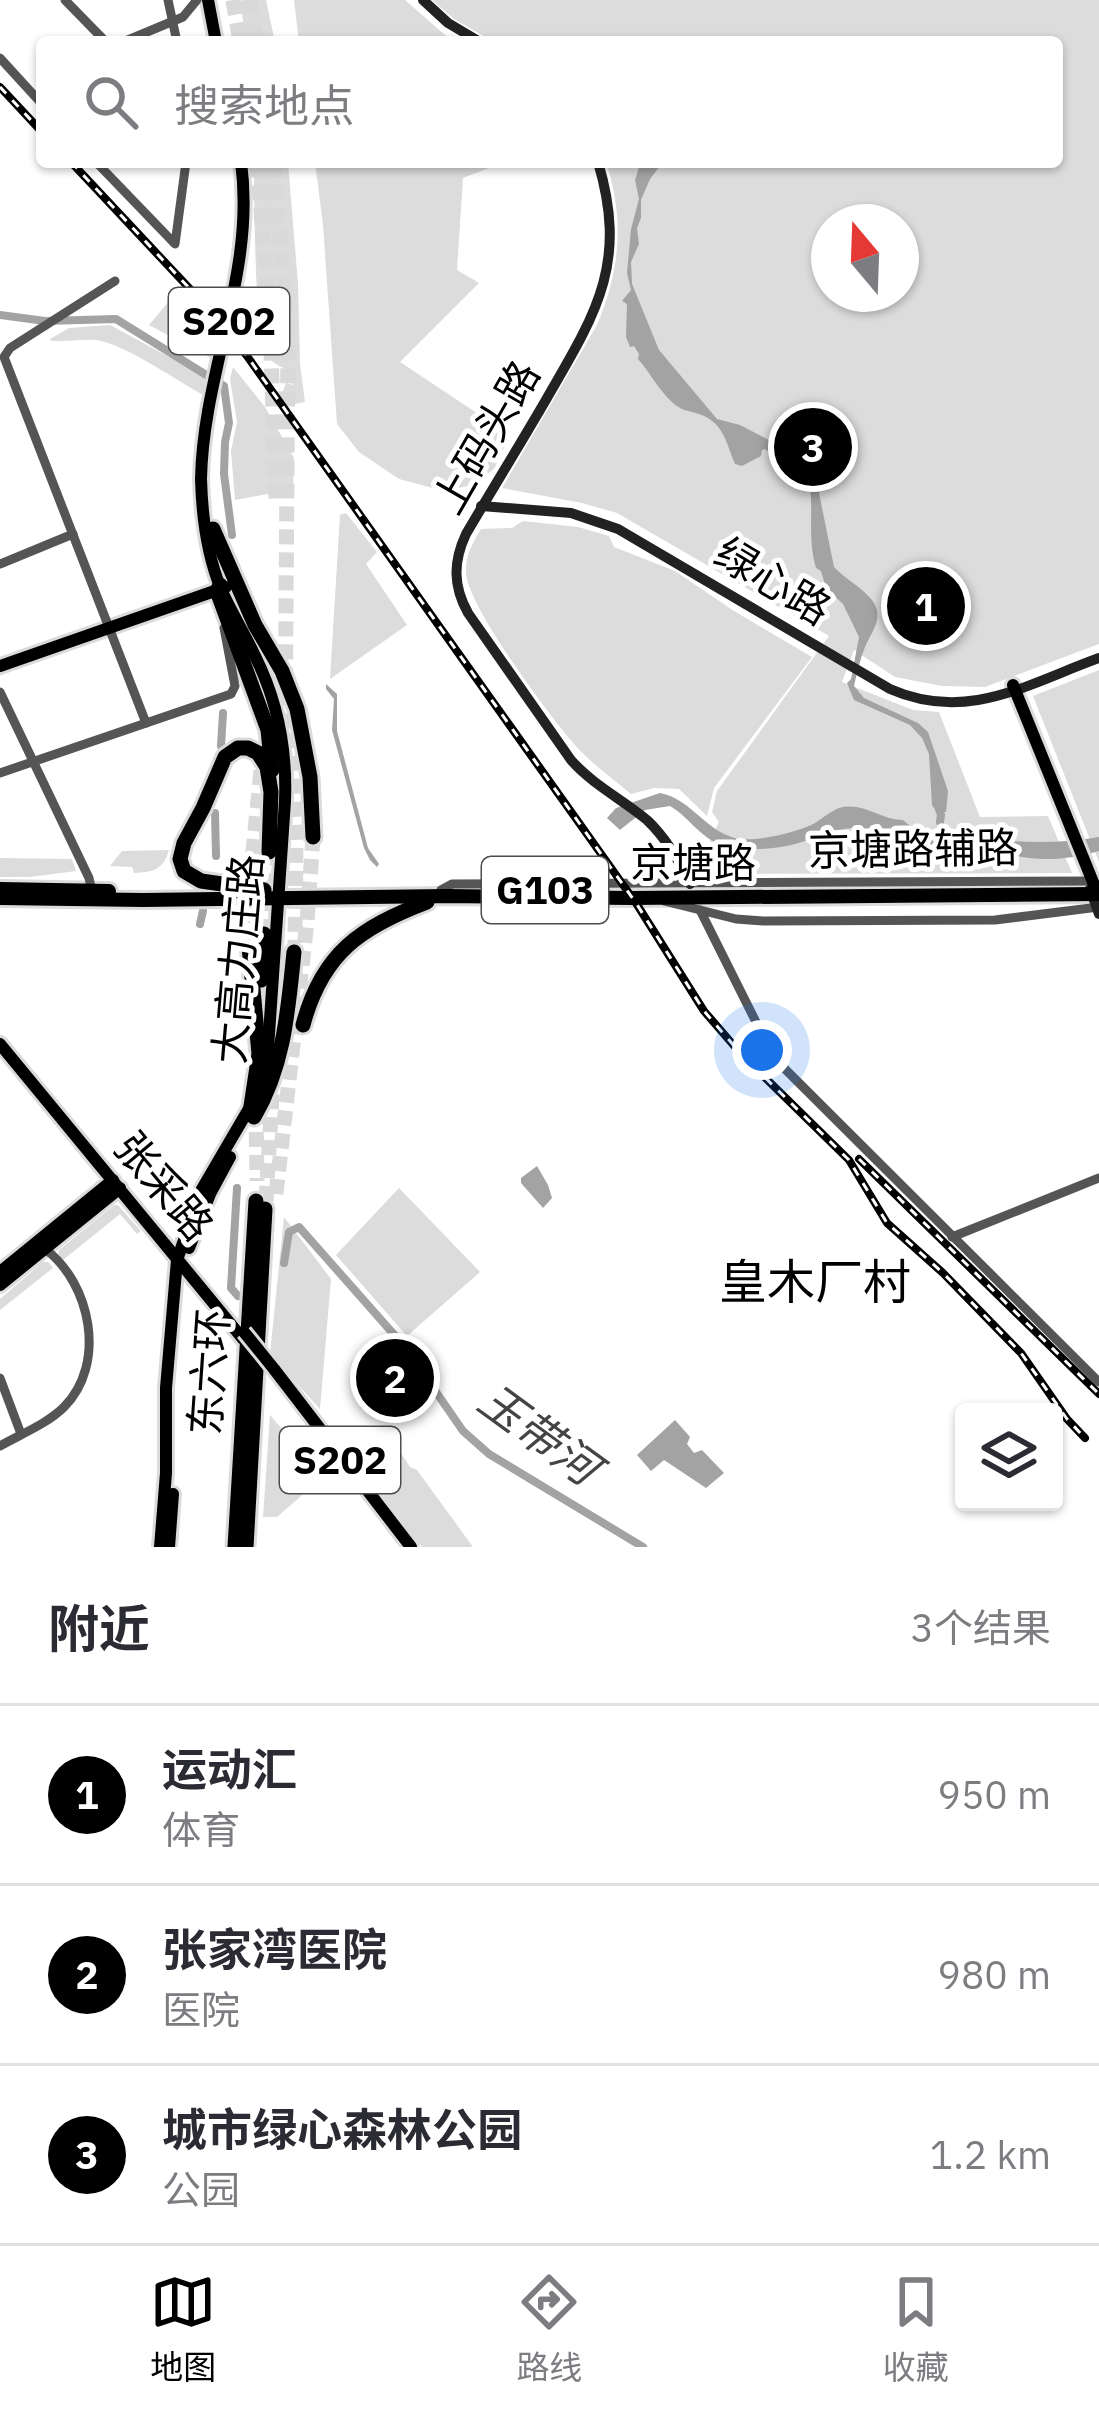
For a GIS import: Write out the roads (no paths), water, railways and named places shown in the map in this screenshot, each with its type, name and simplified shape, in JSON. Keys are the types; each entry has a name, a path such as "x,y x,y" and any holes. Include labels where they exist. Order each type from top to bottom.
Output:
{"highway":[{"path":"213,529 224,586 268,730 269,852"},
{"path":"224,586 282,671 297,709 310,777 313,837"},
{"path":"272,792 267,767 258,753 242,747 229,752 180,859 184,871 201,881 278,893"},
{"name":"京塘路","path":"0,898 143,900 278,893 659,900 1092,886"},
{"name":"京塘路","path":"0,889 278,893 1092,886"},
{"path":"463,902 479,896"},
{"path":"303,1024 316,984 341,953 372,926 427,902"},
{"path":"261,980 264,934"},
{"path":"249,946 260,1054 253,1112"},
{"path":"253,1112 268,1093 278,1064 295,952"},
{"name":"东六环","path":"265,1202 263,1280 237,1546 265,1202"}],"main road":[{"path":"211,0 219,36"},
{"path":"419,0 431,17 458,36"},
{"path":"419,0 470,36"},
{"name":"S202","path":"213,529 204,479 206,420 244,239 243,168"},
{"name":"上码头路","path":"596,168 604,212 601,285 588,321 457,542 450,581 462,614 580,777 646,826 687,884"},
{"name":"大高力庄路","path":"164,1547 166,1388 180,1261 271,1068 278,893 291,785 283,715 269,673 209,549 204,479"},
{"name":"绿心路","path":"481,503 571,513 618,529 904,695 930,702 988,700 1099,655"},
{"path":"0,663 224,586"},
{"path":"1010,689 1092,886"},
{"name":"张采路","path":"0,1041 273,1372 408,1547"},
{"path":"0,1285 116,1184"},
{"path":"0,1272 116,1184"}],"street":[{"path":"65,0 100,36"},
{"path":"170,0 177,36"},
{"path":"138,36 184,17 197,0"},
{"path":"0,55 36,92"},
{"path":"105,168 174,240 183,168"},
{"path":"115,281 4,356 146,723"},
{"path":"0,564 73,534"},
{"path":"0,773 231,694 235,686 222,615 224,586"},
{"path":"0,692 92,891"},
{"name":"京塘路辅路","path":"441,890 452,884 1092,886"},
{"name":"京塘路辅路","path":"659,900 763,921 1021,918 1092,886"},
{"path":"344,897 372,903 548,902 576,896"},
{"path":"700,910 773,1056 1099,1382"},
{"path":"952,1237 1099,1178"},
{"path":"0,1446 66,1405 81,1383 86,1363 88,1327 82,1298 69,1274 45,1249"},
{"path":"0,1378 21,1434"}],"waterway":[{"name":"玉带河","path":"0,315 45,321 116,319 224,386 229,423 224,474 232,535"},
{"name":"玉带河","path":"221,746 223,713"},
{"path":"937,804 940,822"},
{"name":"玉带河","path":"215,813 216,856"},
{"name":"玉带河","path":"200,924 203,911"},
{"name":"玉带河","path":"237,1188 231,1288 238,1296"},
{"name":"玉带河","path":"284,1263 289,1232 299,1227 405,1347 463,1431 489,1454 643,1547"}],"tunnel":[{"path":"233,0 239,36"},
{"path":"249,0 255,36"},
{"path":"257,168 270,323 276,500"},
{"path":"274,168 288,334 285,743"},
{"path":"291,733 295,943"},
{"path":"278,758 279,824"},
{"path":"249,946 262,760"},
{"path":"276,1194 313,837"},
{"path":"264,934 269,852"},
{"path":"274,1055 280,959"},
{"path":"266,1201 273,1079"},
{"path":"256,1109 257,1181"}],"railway":[{"path":"0,87 36,126"},
{"path":"77,168 247,356 636,903 704,1011 849,1160 887,1223 1021,1353 1085,1438"},
{"path":"859,1159 1099,1394"}],"place":[{"name":"城市绿心森林公园","path":"813,447"},
{"name":"运动汇","path":"926,606"},
{"name":"张家湾医院","path":"395,1378"}],"district":[{"name":"皇木厂村","path":"815,1282"}]}
